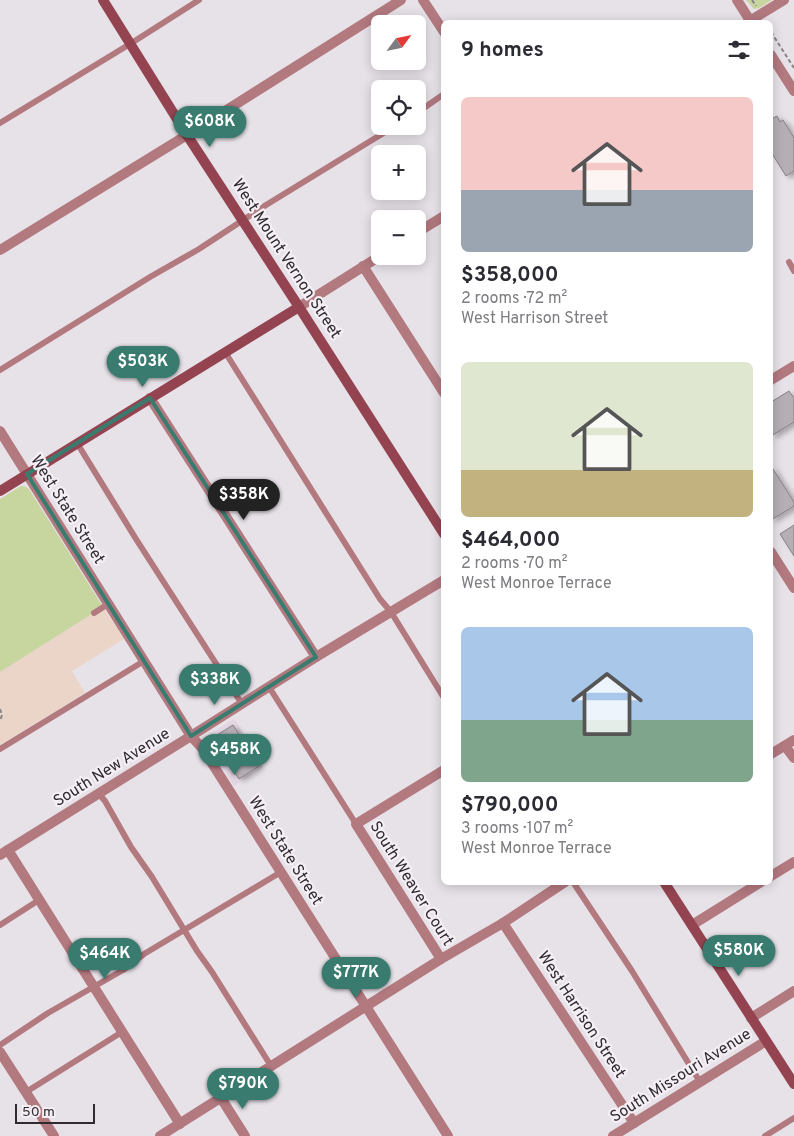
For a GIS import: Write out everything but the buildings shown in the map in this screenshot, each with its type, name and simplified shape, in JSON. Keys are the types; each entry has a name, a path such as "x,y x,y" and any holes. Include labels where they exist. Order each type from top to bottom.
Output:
{"street":[{"name":"West Mount Vernon Street","path":"103,0 187,136 441,529"},
{"path":"0,250 187,136 401,0"},
{"path":"424,0 441,27"},
{"path":"737,0 749,20"},
{"path":"753,20 784,0"},
{"path":"773,58 794,91"},
{"path":"426,227 441,218"},
{"path":"0,490 371,261"},
{"path":"363,266 441,388"},
{"path":"773,379 794,366"},
{"path":"150,398 316,657"},
{"name":"West State Street","path":"0,431 191,736 203,749 448,1136"},
{"path":"773,555 794,588"},
{"name":"South New Avenue","path":"4,852 316,657 441,582"},
{"path":"773,753 790,743 794,758"},
{"path":"356,824 441,772"},
{"name":"South Weaver Court","path":"356,824 441,959"},
{"path":"4,852 40,900 180,1124"},
{"path":"773,875 794,862"},
{"path":"160,1136 441,959 503,923 560,885"},
{"path":"666,885 794,1084"},
{"path":"692,925 756,885"},
{"name":"West Harrison Street","path":"503,923 634,1123"},
{"name":"South Missouri Avenue","path":"751,1018 794,991"},
{"name":"South Missouri Avenue","path":"613,1136 766,1041"},
{"path":"0,1052 54,1136"},
{"path":"221,1098 244,1136"}],"lane":[{"path":"0,123 199,0"},
{"path":"426,106 441,96"},
{"path":"0,370 150,277 199,249 242,220 380,135"},
{"path":"789,262 794,271"},
{"path":"225,352 441,693"},
{"path":"77,443 242,704"},
{"path":"94,613 108,604"},
{"path":"0,749 144,661"},
{"path":"269,688 356,824"},
{"path":"99,794 271,1066"},
{"path":"0,1045 122,970 144,954 281,872"},
{"path":"576,885 632,971 700,1082"},
{"path":"0,925 40,900"},
{"path":"26,1092 122,1032"},
{"path":"765,1136 794,1118"}],"path":[{"path":"752,0 757,8"},
{"path":"773,35 794,68"},
{"path":"0,709 2,715 0,721"}],"highlighted area":[{"path":"150,398 316,657 191,736 27,474"}],"shaded area":[{"path":"103,607 124,639 72,671 85,693 0,745 0,672"},
{"path":"234,719 263,767 234,786 206,739 208,735"}],"green space":[{"path":"746,0 772,0 754,9"},
{"path":"21,486 29,489 103,607 0,672 0,499"}]}
